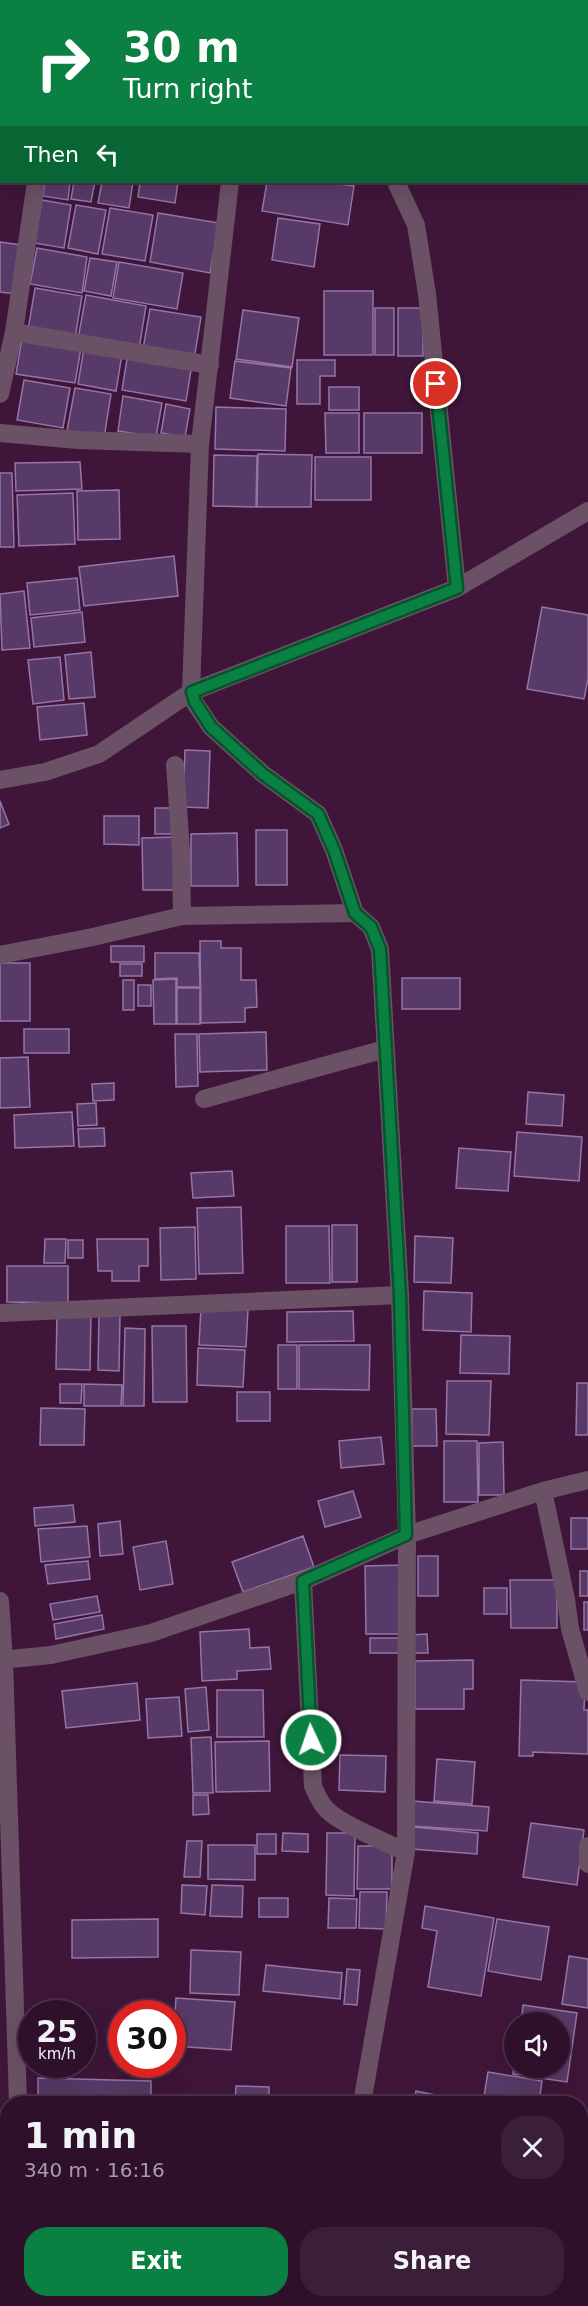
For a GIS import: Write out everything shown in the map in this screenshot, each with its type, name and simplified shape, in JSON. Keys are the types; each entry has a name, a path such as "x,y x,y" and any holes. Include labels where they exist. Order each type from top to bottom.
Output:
{"street":[{"path":"0,394 14,332 36,183"},
{"path":"230,183 200,444 193,697 211,727 263,774 318,814 334,850 355,913 371,927 380,949 400,1295 406,1535 406,1852 363,2096"},
{"path":"396,183 416,225 427,294 457,588"},
{"path":"14,332 210,364"},
{"path":"0,433 69,440 200,444"},
{"path":"0,780 45,772 99,754 193,697 457,588 588,511"},
{"path":"175,765 181,851 182,916"},
{"path":"0,956 182,916 355,913"},
{"path":"204,1099 386,1049"},
{"path":"0,1312 400,1295"},
{"path":"2,1660 51,1655 151,1633 303,1581 406,1535 543,1491 588,1480"},
{"path":"543,1491 566,1599 570,1629 588,1692"},
{"path":"303,1581 313,1786 318,1799 339,1819 406,1852"},
{"path":"0,1601 18,2096"},
{"path":"588,1846 588,1864"}],"building":[{"path":"45,183 70,183 68,200 43,196"},
{"path":"74,183 95,183 91,202 71,199"},
{"path":"102,183 133,183 129,208 98,203"},
{"path":"140,183 178,183 175,203 138,197"},
{"path":"267,183 333,183 354,186 348,225 262,211"},
{"path":"42,200 71,205 64,248 34,243"},
{"path":"76,205 106,210 98,254 68,248"},
{"path":"110,208 153,215 145,261 102,254"},
{"path":"158,213 219,223 210,273 150,262"},
{"path":"278,218 320,224 314,267 272,260"},
{"path":"0,242 21,245 15,294 0,292"},
{"path":"37,248 87,257 82,293 30,284"},
{"path":"90,258 117,262 111,296 84,291"},
{"path":"119,262 183,273 177,309 113,298"},
{"path":"35,288 82,296 75,338 28,330"},
{"path":"324,291 373,291 373,355 324,355"},
{"path":"86,295 146,306 139,349 78,339"},
{"path":"375,308 394,308 394,355 375,355"},
{"path":"398,308 423,308 423,356 398,356"},
{"path":"150,309 201,317 194,359 143,349"},
{"path":"243,310 299,318 292,367 236,359"},
{"path":"22,338 81,348 75,383 16,374"},
{"path":"84,348 122,354 116,391 78,384"},
{"path":"128,353 192,364 186,401 122,390"},
{"path":"297,360 335,360 335,376 320,376 320,404 297,404"},
{"path":"235,361 291,368 286,406 230,398"},
{"path":"24,380 70,388 63,428 17,420"},
{"path":"329,387 359,387 359,410 329,410"},
{"path":"75,388 111,394 104,438 67,431"},
{"path":"123,396 162,403 156,437 118,431"},
{"path":"166,404 190,409 185,437 161,433"},
{"path":"216,407 286,409 285,451 215,449"},
{"path":"325,413 359,413 359,453 326,453"},
{"path":"364,413 422,413 422,453 364,453"},
{"path":"258,454 312,455 311,507 257,507"},
{"path":"214,455 257,456 256,507 213,506"},
{"path":"315,457 371,457 371,500 315,500"},
{"path":"80,462 82,489 16,491 15,463"},
{"path":"0,473 12,473 14,547 0,547"},
{"path":"119,490 120,539 78,540 77,491"},
{"path":"73,493 75,544 19,546 17,495"},
{"path":"174,556 178,596 84,606 79,567"},
{"path":"77,578 80,610 30,615 27,583"},
{"path":"24,591 30,648 2,650 0,594"},
{"path":"542,607 588,615 588,679 584,699 527,689"},
{"path":"82,612 85,642 34,647 31,618"},
{"path":"91,652 95,697 69,699 65,655"},
{"path":"60,657 64,700 33,704 28,660"},
{"path":"84,703 87,735 40,740 37,707"},
{"path":"185,750 210,751 208,808 183,807"},
{"path":"0,801 9,824 0,828"},
{"path":"155,808 175,808 176,834 155,834"},
{"path":"104,816 139,816 139,845 104,844"},
{"path":"256,830 287,830 287,885 256,885"},
{"path":"237,833 238,886 191,886 191,834"},
{"path":"175,837 176,890 143,890 142,838"},
{"path":"200,941 221,941 221,948 241,948 241,980 256,980 257,1007 245,1008 245,1022 201,1023"},
{"path":"111,946 144,946 144,962 111,962"},
{"path":"155,953 199,953 200,987 177,987 177,978 155,979"},
{"path":"0,963 30,963 30,1021 0,1021"},
{"path":"120,964 142,964 142,976 120,976"},
{"path":"402,978 460,978 460,1009 402,1009"},
{"path":"176,979 176,1024 154,1024 153,980"},
{"path":"123,980 134,980 134,1010 123,1010"},
{"path":"138,985 151,985 151,1006 138,1006"},
{"path":"177,988 200,988 200,1024 177,1024"},
{"path":"24,1029 69,1029 69,1053 24,1053"},
{"path":"266,1032 267,1070 200,1072 199,1034"},
{"path":"175,1034 197,1034 198,1086 176,1087"},
{"path":"28,1057 30,1107 0,1108 0,1058"},
{"path":"114,1083 114,1100 93,1101 92,1084"},
{"path":"528,1092 564,1095 562,1126 526,1124"},
{"path":"96,1103 97,1125 78,1126 77,1104"},
{"path":"72,1112 74,1146 15,1148 14,1115"},
{"path":"104,1128 105,1146 79,1147 78,1129"},
{"path":"517,1132 582,1137 579,1181 514,1176"},
{"path":"459,1148 511,1152 508,1191 456,1188"},
{"path":"232,1171 234,1196 193,1198 191,1173"},
{"path":"241,1207 243,1273 199,1274 197,1208"},
{"path":"332,1225 357,1225 357,1282 332,1282"},
{"path":"286,1226 329,1226 330,1283 286,1283"},
{"path":"195,1227 196,1279 161,1280 160,1228"},
{"path":"415,1236 453,1238 451,1283 414,1282"},
{"path":"45,1239 66,1239 65,1263 44,1263"},
{"path":"97,1239 148,1239 148,1266 139,1266 139,1281 112,1281 112,1271 98,1271"},
{"path":"68,1240 83,1240 83,1258 68,1258"},
{"path":"7,1266 68,1266 68,1303 7,1302"},
{"path":"424,1291 472,1293 471,1332 423,1330"},
{"path":"201,1307 248,1309 246,1347 199,1345"},
{"path":"353,1311 354,1341 287,1342 287,1312"},
{"path":"57,1312 91,1312 90,1370 56,1369"},
{"path":"99,1314 120,1315 119,1371 98,1370"},
{"path":"152,1326 186,1326 187,1402 153,1402"},
{"path":"125,1328 145,1329 144,1406 123,1406"},
{"path":"461,1335 510,1336 509,1374 460,1373"},
{"path":"278,1345 297,1345 297,1389 278,1389"},
{"path":"299,1345 370,1345 369,1390 299,1389"},
{"path":"198,1348 245,1350 243,1387 197,1385"},
{"path":"447,1381 491,1381 489,1435 446,1434"},
{"path":"577,1383 588,1383 588,1435 576,1435"},
{"path":"60,1384 82,1384 81,1403 60,1403"},
{"path":"84,1384 122,1385 121,1406 84,1406"},
{"path":"237,1392 270,1392 270,1421 237,1421"},
{"path":"41,1408 85,1409 84,1445 40,1445"},
{"path":"412,1409 436,1409 437,1446 412,1446"},
{"path":"381,1437 384,1464 341,1468 339,1441"},
{"path":"444,1441 477,1441 478,1502 444,1502"},
{"path":"503,1442 504,1495 479,1495 479,1443"},
{"path":"353,1491 361,1517 325,1527 318,1501"},
{"path":"73,1505 75,1522 35,1526 34,1508"},
{"path":"571,1518 588,1518 588,1549 571,1549"},
{"path":"120,1521 123,1554 100,1556 98,1524"},
{"path":"87,1526 90,1557 41,1562 38,1529"},
{"path":"303,1536 314,1567 243,1592 232,1562"},
{"path":"166,1541 173,1584 140,1590 133,1547"},
{"path":"418,1556 438,1556 438,1596 418,1596"},
{"path":"88,1561 90,1579 48,1584 45,1565"},
{"path":"403,1565 403,1634 366,1634 365,1566"},
{"path":"580,1571 588,1571 588,1596 580,1596"},
{"path":"510,1580 557,1580 557,1628 511,1628"},
{"path":"484,1588 507,1588 507,1614 484,1614"},
{"path":"97,1596 100,1612 53,1620 50,1604"},
{"path":"584,1602 588,1602 588,1630 584,1630"},
{"path":"102,1615 104,1629 56,1639 54,1624"},
{"path":"249,1629 250,1648 269,1647 271,1669 237,1671 237,1679 202,1681 200,1632"},
{"path":"427,1634 428,1653 409,1653 409,1635"},
{"path":"370,1638 401,1638 401,1653 370,1653"},
{"path":"473,1660 473,1689 464,1689 464,1709 415,1709 415,1661"},
{"path":"521,1680 585,1682 584,1710 588,1710 588,1754 533,1752 533,1756 519,1756"},
{"path":"137,1683 140,1720 66,1728 62,1691"},
{"path":"206,1687 209,1730 188,1732 185,1689"},
{"path":"217,1690 263,1690 264,1737 217,1737"},
{"path":"179,1697 182,1736 148,1738 146,1699"},
{"path":"211,1737 213,1793 193,1793 191,1738"},
{"path":"269,1741 270,1791 216,1792 215,1742"},
{"path":"340,1755 386,1756 385,1792 339,1790"},
{"path":"437,1759 475,1762 472,1804 434,1801"},
{"path":"193,1795 208,1795 209,1814 193,1815"},
{"path":"412,1801 489,1807 487,1831 410,1826"},
{"path":"531,1823 584,1830 577,1885 523,1877"},
{"path":"414,1827 478,1833 477,1854 412,1849"},
{"path":"283,1833 308,1834 308,1852 282,1851"},
{"path":"327,1833 355,1833 354,1896 326,1895"},
{"path":"257,1834 276,1834 276,1854 257,1854"},
{"path":"187,1841 202,1841 200,1877 184,1877"},
{"path":"208,1845 255,1845 255,1880 208,1879"},
{"path":"358,1846 392,1846 392,1889 357,1889"},
{"path":"182,1885 207,1886 205,1915 181,1913"},
{"path":"212,1885 243,1886 242,1917 210,1916"},
{"path":"360,1892 387,1892 386,1929 359,1928"},
{"path":"259,1898 288,1898 288,1917 259,1917"},
{"path":"329,1898 357,1899 356,1928 328,1928"},
{"path":"425,1906 494,1918 481,1996 428,1987 437,1931 422,1928"},
{"path":"158,1919 158,1957 72,1958 72,1920"},
{"path":"497,1919 549,1927 541,1980 488,1971"},
{"path":"191,1950 241,1952 239,1995 190,1993"},
{"path":"569,1956 588,1959 588,2008 562,2004"},
{"path":"266,1965 342,1973 340,1999 263,1991"},
{"path":"347,1969 360,1970 357,2005 344,2004"},
{"path":"176,1998 235,2002 231,2050 186,2047 186,2000 176,2000"},
{"path":"523,2005 577,2013 570,2061 570,2012 522,2012"},
{"path":"488,2072 504,2075 504,2078 542,2081 540,2096 484,2096"},
{"path":"38,2078 151,2081 151,2096 38,2096"},
{"path":"540,2078 568,2078 567,2082"},
{"path":"236,2086 269,2087 269,2096 235,2096"},
{"path":"416,2091 440,2096 415,2096"}],"route":[{"path":"311,1740 303,1581 406,1535 400,1295 380,949 371,927 355,913 334,850 318,814 263,774 211,727 195,702 192,692 457,588 436,384"}]}
